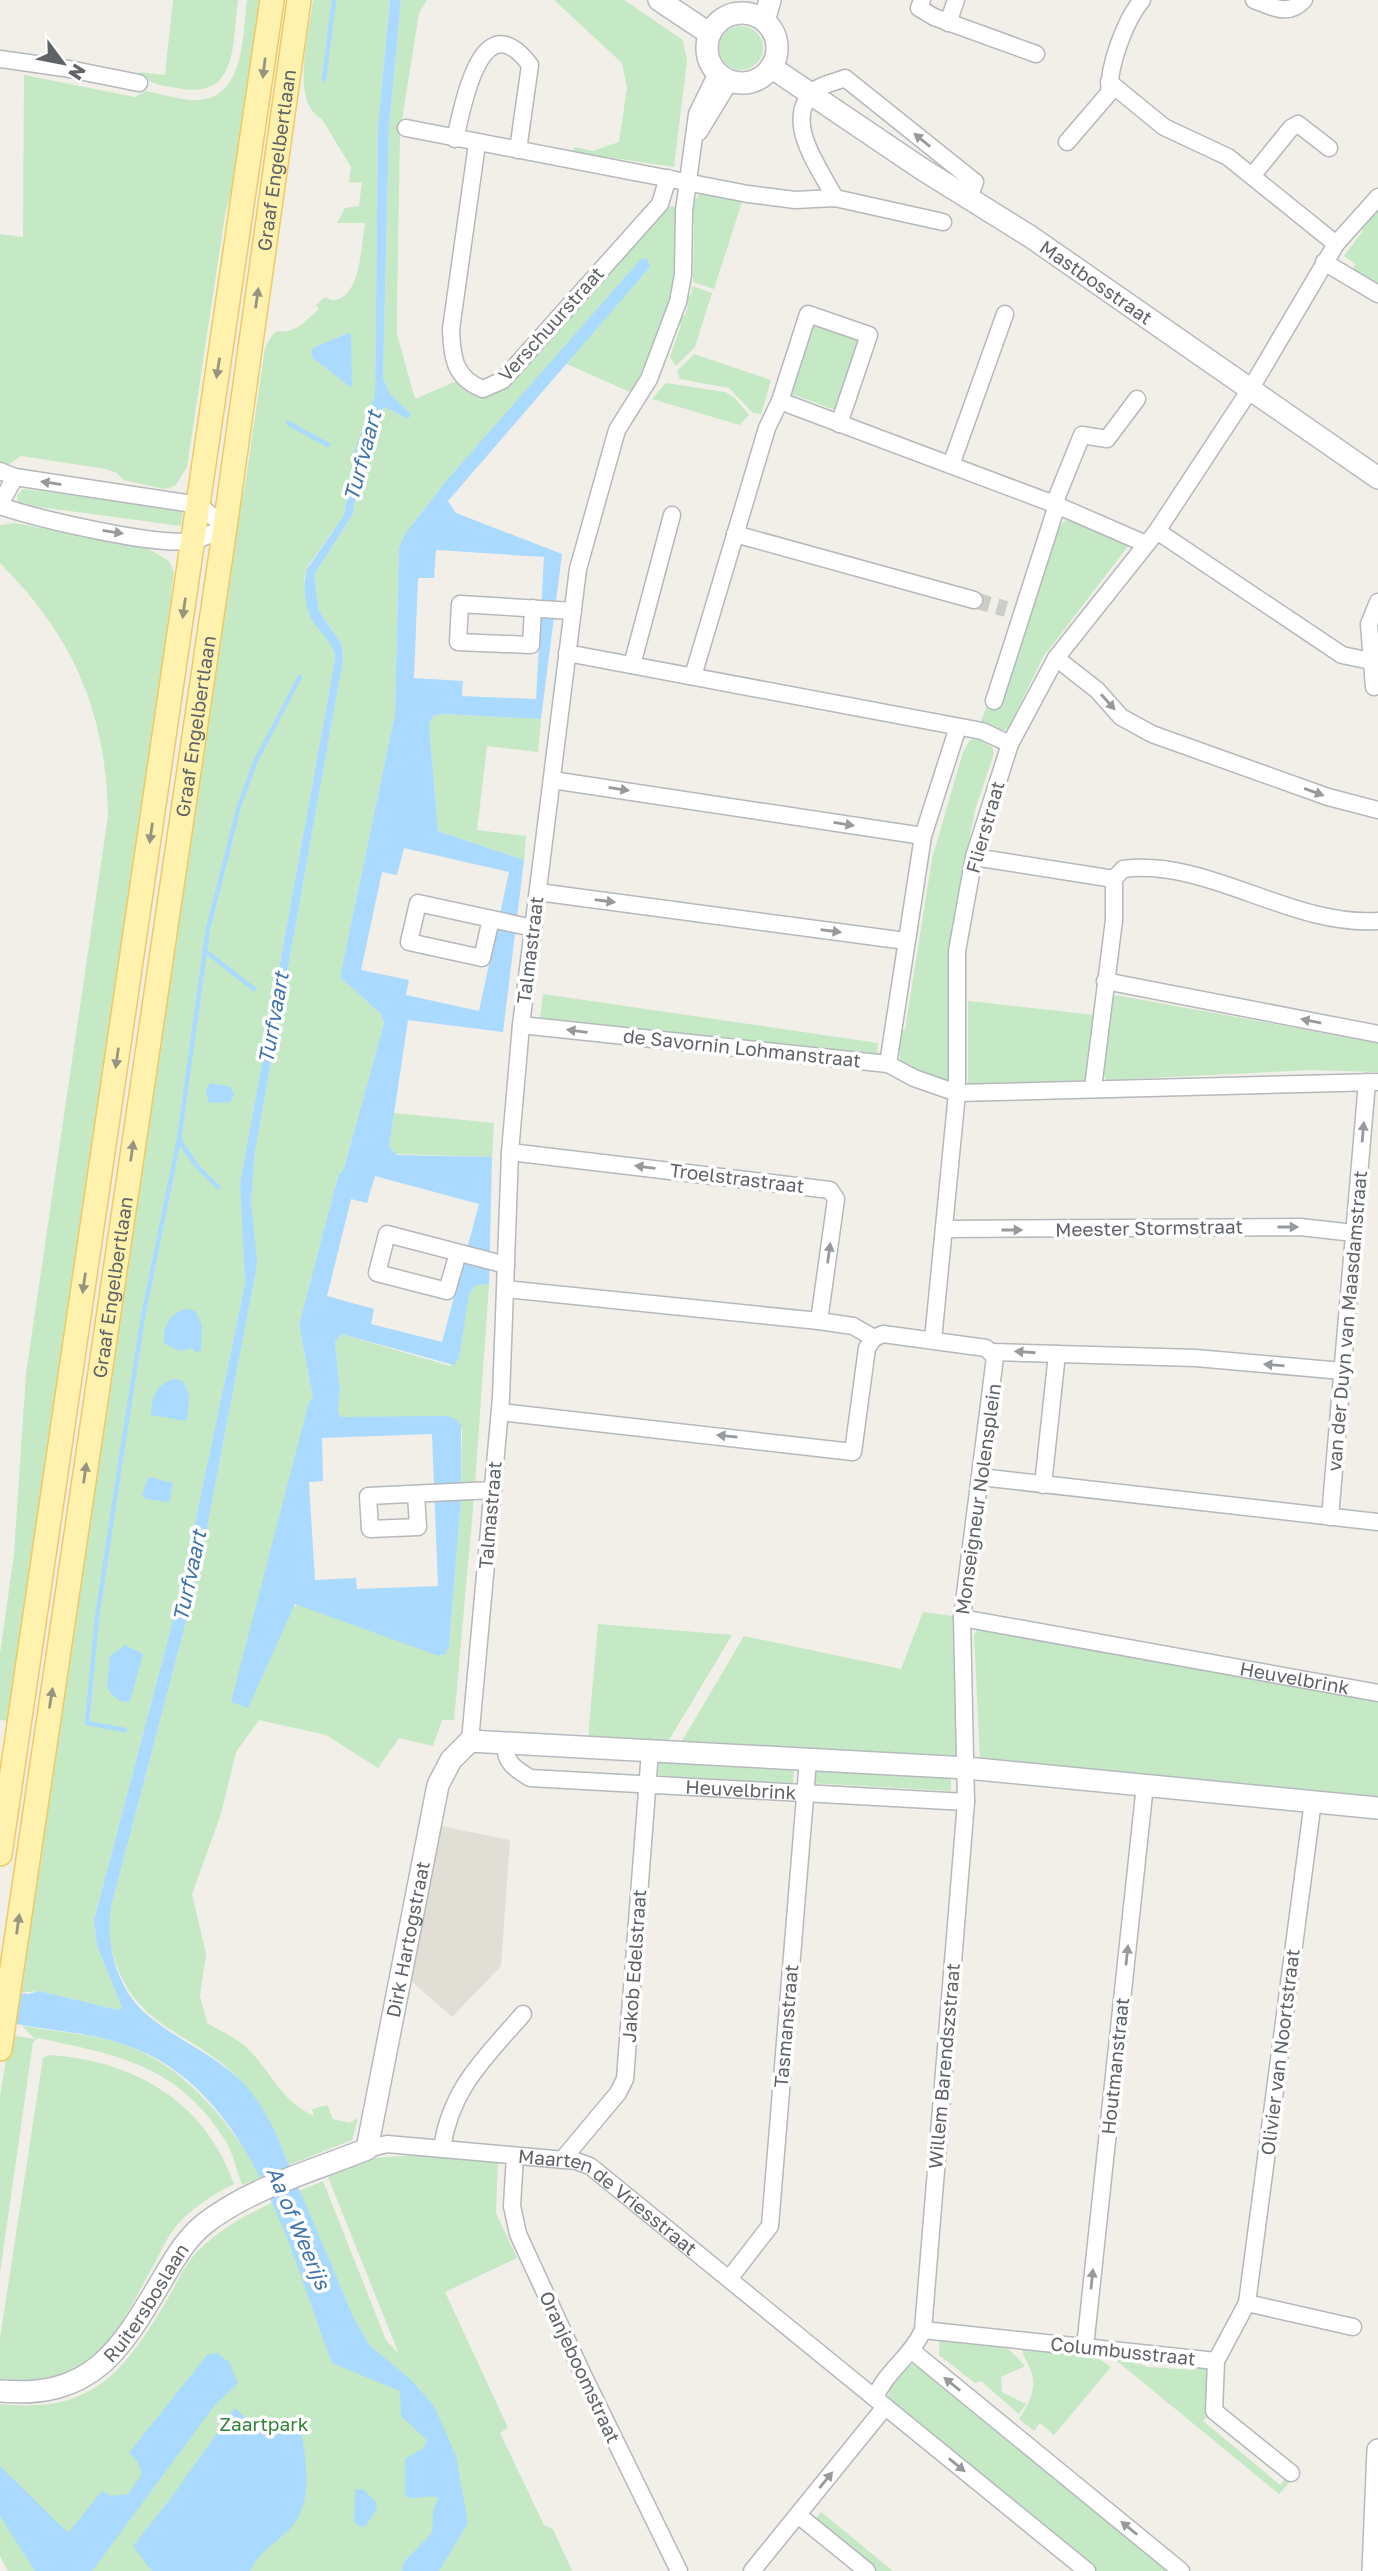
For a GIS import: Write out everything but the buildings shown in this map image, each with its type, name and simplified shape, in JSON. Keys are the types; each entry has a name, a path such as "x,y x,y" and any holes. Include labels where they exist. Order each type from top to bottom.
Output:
{"main road":[{"name":"Graaf Engelbertlaan","path":"0,1854 195,541 272,0"},
{"name":"Graaf Engelbertlaan","path":"0,2049 225,527 299,0"}],"street":[{"path":"659,0 713,29"},
{"path":"683,0 713,29"},
{"path":"758,12 774,34 777,45 771,68 755,80 723,77 707,54 713,29 733,14 758,12 771,0"},
{"path":"922,0 919,8 948,23 1036,54"},
{"path":"948,23 956,0"},
{"path":"1068,142 1109,93 1109,82 1133,10 1142,0"},
{"path":"1254,0 1282,11 1296,8 1304,0"},
{"path":"455,139 476,63 483,50 493,44 507,43 519,50 530,65 518,150"},
{"path":"0,59 139,83"},
{"name":"Mastbosstraat","path":"771,68 811,95 972,190 1378,478"},
{"name":"Talmastraat","path":"470,1741 500,1412 510,1152 521,1024 525,926 538,892 583,546 617,430 649,379 678,302 683,275 684,211 701,102 723,77"},
{"name":"Mastbosstraat","path":"811,95 817,88 845,78 972,190"},
{"path":"1109,82 1164,127 1228,156 1336,244"},
{"path":"811,95 805,103 801,118 802,132 835,198"},
{"path":"1251,176 1291,128 1298,124 1329,148"},
{"path":"406,128 477,144 688,180 748,194 795,200 835,198 943,222"},
{"name":"Verschuurstraat","path":"477,144 450,329 457,370 465,380 483,389 503,380 660,204 668,178"},
{"name":"Flierstraat","path":"933,1340 957,1093 957,951 974,857 1010,744 1056,658 1157,531 1251,388 1324,262 1336,244 1378,197"},
{"path":"1324,262 1378,294"},
{"path":"693,676 767,428 780,401 808,314 869,335 839,424"},
{"path":"951,465 1005,314"},
{"path":"994,701 1014,612 1082,435 1107,439 1137,399"},
{"path":"780,401 1055,504 1146,544"},
{"path":"7,474 199,505 225,527 195,541 169,541 45,520 0,505 7,474"},
{"path":"632,665 672,515"},
{"path":"1157,531 1342,655 1366,660 1371,656"},
{"path":"736,534 974,600"},
{"path":"1374,687 1369,624 1378,602"},
{"path":"543,609 531,645 458,642 460,604 543,609 573,611"},
{"path":"568,653 982,731 1010,744"},
{"path":"1056,658 1097,690 1121,717 1152,734 1328,797 1378,810"},
{"path":"888,1064 923,836 958,727"},
{"path":"552,780 923,836"},
{"path":"974,857 1114,879"},
{"path":"1093,1088 1114,920 1114,879 1123,869 1141,867 1181,873 1320,915 1378,921"},
{"path":"538,892 906,942"},
{"path":"495,920 482,958 409,942 418,904 525,926"},
{"path":"1105,981 1378,1034"},
{"name":"de Savornin Lohmanstraat","path":"521,1024 888,1064 914,1078 957,1093"},
{"path":"957,1093 1372,1082"},
{"name":"van der Duyn van Maasdamstraat","path":"1330,1517 1354,1233 1372,1082"},
{"name":"Troelstrastraat","path":"510,1152 830,1191 836,1199 818,1321"},
{"name":"Meester Stormstraat","path":"944,1229 1300,1227 1354,1233"},
{"path":"461,1254 447,1291 377,1273 387,1234 506,1265"},
{"path":"506,1289 818,1321 853,1326 874,1338"},
{"path":"500,1412 853,1451 867,1348 874,1338 883,1334 986,1348 993,1352 1196,1358 1342,1371"},
{"name":"Monseigneur Nolensplein","path":"967,1768 962,1618 996,1362 993,1352"},
{"path":"1043,1485 1057,1354"},
{"path":"981,1477 1378,1522"},
{"path":"416,1494 493,1490"},
{"name":"Heuvelbrink","path":"962,1618 1378,1693"},
{"name":"Heuvelbrink","path":"470,1741 967,1768 1378,1808"},
{"name":"Dirk Hartogstraat","path":"367,2149 438,1785 451,1760 470,1741"},
{"name":"Heuvelbrink","path":"505,1743 505,1756 513,1767 530,1778 966,1802"},
{"name":"Jakob Edelstraat","path":"562,2160 618,2093 625,2079 650,1751"},
{"name":"Tasmanstraat","path":"729,2279 770,2226 808,1760"},
{"path":"966,1802 967,1768"},
{"name":"Houtmanstraat","path":"1085,2347 1145,1785"},
{"name":"Olivier van Noortstraat","path":"1247,2303 1312,1801"},
{"name":"Willem Barendszstraat","path":"923,2330 966,1802"},
{"path":"442,2149 448,2116 463,2085 523,2014"},
{"name":"Maarten de Vriesstraat","path":"280,2184 367,2149 387,2144 582,2162 597,2171 1087,2571"},
{"name":"Oranjeboomstraat","path":"515,2155 512,2206 518,2234 679,2571"},
{"name":"Ruitersboslaan","path":"0,2391 53,2389 90,2374 105,2363 131,2333 191,2238 217,2216 280,2184"},
{"path":"1216,2361 1247,2303 1353,2327"},
{"path":"752,2571 798,2515 880,2402 880,2387 911,2350 923,2330"},
{"name":"Columbusstraat","path":"923,2330 1216,2361 1214,2410 1292,2473"},
{"path":"911,2350 1181,2571"},
{"path":"1373,2571 1378,2450"},
{"path":"798,2515 867,2571"}],"shaded area":[{"path":"441,1826 510,1840 501,1966 452,2017 409,1979"}],"green space":[{"path":"173,0 238,0 229,65 222,77 212,86 197,90 166,86 151,82 139,72 165,75"},
{"path":"247,0 262,0 241,157 225,215 187,467 175,486 165,489 123,480 117,473 106,469 21,456 6,466 0,464 0,234 23,237 24,75 135,97 146,91 190,100 208,98 221,92 231,80 237,66"},
{"path":"313,0 390,0 378,125 375,395 353,462 344,515 308,566 304,579 310,615 333,646 335,659 240,1184 245,1284 181,1590 94,1920 97,1946 122,2007 119,2010 39,1991 16,1993 236,502 244,492 265,348 276,332 290,331 305,322 319,309 316,305 325,297 331,300 341,298 348,292 354,282 360,258 365,223 337,223 345,208 359,206 362,182 349,183 351,167 306,98 304,65"},
{"path":"401,0 427,0 419,13 400,132 397,334 415,399 457,381 474,393 489,395 664,205 679,207 674,298 632,393 565,363 650,267 645,258 446,481 405,534 399,548 395,714 340,977 381,1014 384,1023 344,1168 338,1176 299,1325 313,1398 290,1609 299,1604 442,1656 449,1647 461,1499 474,1498 454,1720 442,1720 433,1746 399,1738 378,1768 326,1735 259,1720 236,1752 221,1814 192,1894 206,1954 200,1996 207,2023 245,2046 292,2102 302,2110 314,2116 312,2109 327,2105 333,2119 350,2123 358,2118 352,2140 289,2165 263,2110 241,2081 207,2052 156,2019 128,1989 112,1951 110,1920 112,1903 197,1580 255,1276 251,1203 255,1152 343,660 342,645 319,611 314,575 353,514 363,451 382,409 385,407 411,414 390,394 383,378 389,127"},
{"path":"554,0 624,0 683,40 687,61 674,167 573,152 574,147 593,151 619,142 627,88 622,63"},
{"path":"741,26 756,33 763,48 756,63 741,70 726,63 719,48 726,33"},
{"path":"700,193 742,202 714,289 693,282 694,223 690,223 691,207"},
{"path":"1378,207 1378,283 1353,269 1355,264 1344,256"},
{"path":"692,286 712,293 695,347 676,366 670,357 681,325 678,323 681,315 685,316 688,305 683,302 684,296 691,295"},
{"path":"815,322 861,338 835,410 789,393"},
{"path":"694,354 771,380 761,414 753,413 729,388 680,379 677,371"},
{"path":"666,383 725,392 734,397 749,415 740,425 652,399"},
{"path":"23,489 183,509 181,526 18,504 17,496"},
{"path":"1068,518 1129,545 1043,657 1008,729 1000,731 980,724 988,703 1001,705 1057,528"},
{"path":"15,523 147,548 169,561 174,572 132,908 12,1721 0,1720 0,1654 14,1554 26,1374 108,816 101,743 81,678 48,619 0,563 0,525"},
{"path":"442,714 541,719 538,752 487,746 477,830 526,836 524,860 438,831 429,724 433,716"},
{"path":"978,739 992,747 994,753 975,810 951,936 948,1080 917,1073 900,1062 899,1031 905,1030 932,859 963,752 970,740"},
{"path":"543,994 878,1043 877,1056 540,1018"},
{"path":"1110,994 1378,1043 1378,1072 1311,1070 1107,1080 1102,1072"},
{"path":"968,1001 1094,1015 1088,1080 968,1084"},
{"path":"394,1113 494,1123 492,1157 393,1154 389,1147"},
{"path":"489,1284 475,1484 461,1484 462,1430 458,1422 341,1417 338,1412 340,1391 335,1342 341,1334 450,1366 460,1347 466,1302 470,1293 476,1285"},
{"path":"923,1612 953,1616 957,1763 679,1746 744,1636 901,1669"},
{"path":"598,1624 732,1635 666,1745 588,1740"},
{"path":"978,1628 1378,1699 1378,1800 980,1760 974,1635"},
{"path":"659,1761 794,1768 793,1783 661,1776 658,1774"},
{"path":"809,1769 951,1777 951,1791 809,1783"},
{"path":"22,2026 106,2039 156,2060 178,2074 216,2111 262,2177 242,2185 225,2140 207,2115 166,2079 120,2058 38,2038 33,2042 0,2273 0,2096 10,2035 35,2039"},
{"path":"48,2055 109,2066 137,2076 162,2090 185,2108 205,2130 221,2155 234,2184 197,2207 174,2229 126,2315 98,2353 80,2367 59,2376 33,2380 0,2379 0,2338 43,2058"},
{"name":"Zaartpark","path":"431,2154 498,2158 496,2213 517,2258 445,2292 508,2428 500,2433 544,2525 553,2529 572,2571 8,2571 0,2556 0,2404 59,2402 82,2395 102,2383 119,2368 151,2326 198,2251 241,2218 323,2181 386,2340 399,2354 328,2177 375,2158"},
{"path":"940,2336 987,2340 1007,2348 1016,2356 1025,2366 1001,2377 1002,2392 1026,2404 1019,2414 981,2381 975,2383 939,2355"},
{"path":"1022,2345 1092,2354 1111,2367 1054,2435 1040,2423 1034,2431 1019,2419 1030,2400 1033,2387 1032,2373"},
{"path":"1121,2355 1147,2367 1194,2370 1195,2363 1206,2364 1210,2370 1206,2401 1210,2411 1203,2421 1280,2485 1289,2475 1293,2478 1279,2494 1117,2361"},
{"path":"915,2363 1177,2571 1095,2571 888,2402 896,2379"},
{"path":"821,2512 893,2571 873,2571 813,2522"}],"water":[{"path":"390,0 401,0 389,127 383,378 390,394 411,414 408,419 385,407 382,409 363,451 353,514 314,575 319,611 342,645 343,660 255,1152 251,1203 257,1260 255,1276 197,1580 112,1903 110,1932 111,1947 120,1977 135,2002 167,2030 216,2060 243,2083 257,2101 273,2127 354,2319 370,2346 409,2378 434,2406 456,2456 468,2523 439,2571 402,2571 404,2562 432,2533 433,2512 438,2498 405,2496 405,2459 424,2448 427,2440 401,2416 400,2391 332,2363 282,2225 260,2178 235,2135 205,2097 169,2066 112,2041 11,2023 0,1991 28,1994 39,1991 119,2010 122,2007 97,1946 94,1920 181,1590 245,1284 240,1184 335,659 330,643 309,614 305,594 306,575 307,569 344,515 355,450 375,395 378,125"},
{"path":"642,258 648,260 650,267 448,501 456,513 562,554 541,719 442,714 433,716 429,724 438,831 524,860 503,1032 408,1020 389,1147 397,1155 492,1157 489,1284 476,1285 469,1294 459,1358 454,1365 341,1334 335,1342 340,1391 338,1412 341,1417 445,1416 454,1418 461,1425 461,1499 449,1647 445,1654 439,1656 295,1604 248,1708 231,1702 309,1402 313,1398 299,1325 338,1176 344,1168 384,1023 381,1014 340,977 395,714 399,548 405,534 446,481","holes":["436,550 544,557 536,699 462,696 463,681 414,678 418,578 434,578","404,848 509,872 479,1011 406,995 409,980 361,970 382,872 397,875","375,1176 479,1204 442,1342 371,1324 374,1309 327,1296 351,1199 367,1203","432,1434 438,1586 357,1589 356,1578 315,1580 309,1482 323,1481 322,1438"]},
{"path":"348,333 351,335 352,388 313,358 311,353 313,348"},
{"path":"210,1083 231,1087 234,1095 230,1102 209,1103 206,1091"},
{"path":"185,1309 195,1311 202,1325 201,1351 195,1352 192,1348 180,1351 165,1344 164,1332 168,1322 175,1314"},
{"path":"173,1379 183,1381 189,1395 187,1421 151,1415 156,1393 162,1385"},
{"path":"149,1477 173,1483 169,1502 146,1499 142,1494"},
{"path":"125,1645 143,1654 130,1701 122,1702 107,1688 110,1656"},
{"path":"217,2353 229,2362 238,2383 215,2405 92,2571 35,2571 0,2516 0,2466 68,2533 102,2491 111,2496 128,2494 142,2474 138,2462 129,2453 207,2355"},
{"path":"235,2408 267,2436 301,2429 306,2484 302,2510 296,2522 262,2554 250,2571 152,2571 133,2546"},
{"path":"363,2489 376,2502 377,2509 365,2527 358,2526 354,2521 355,2490"}],"waterway":[{"path":"324,79 334,0"},
{"path":"288,423 328,445"},
{"path":"125,1730 87,1723 97,1618 143,1317 179,1139 208,929 239,806 256,760 300,677"},
{"path":"204,950 254,989"},
{"path":"179,1140 196,1165 218,1187"}],"tunnel":[{"path":"974,600 1006,609"}],"water label":[{"name":"Turfvaart","path":"363,456"},
{"name":"Turfvaart","path":"274,1018"},
{"name":"Turfvaart","path":"190,1576"},
{"name":"Aa of Weerijs","path":"298,2228"}]}
